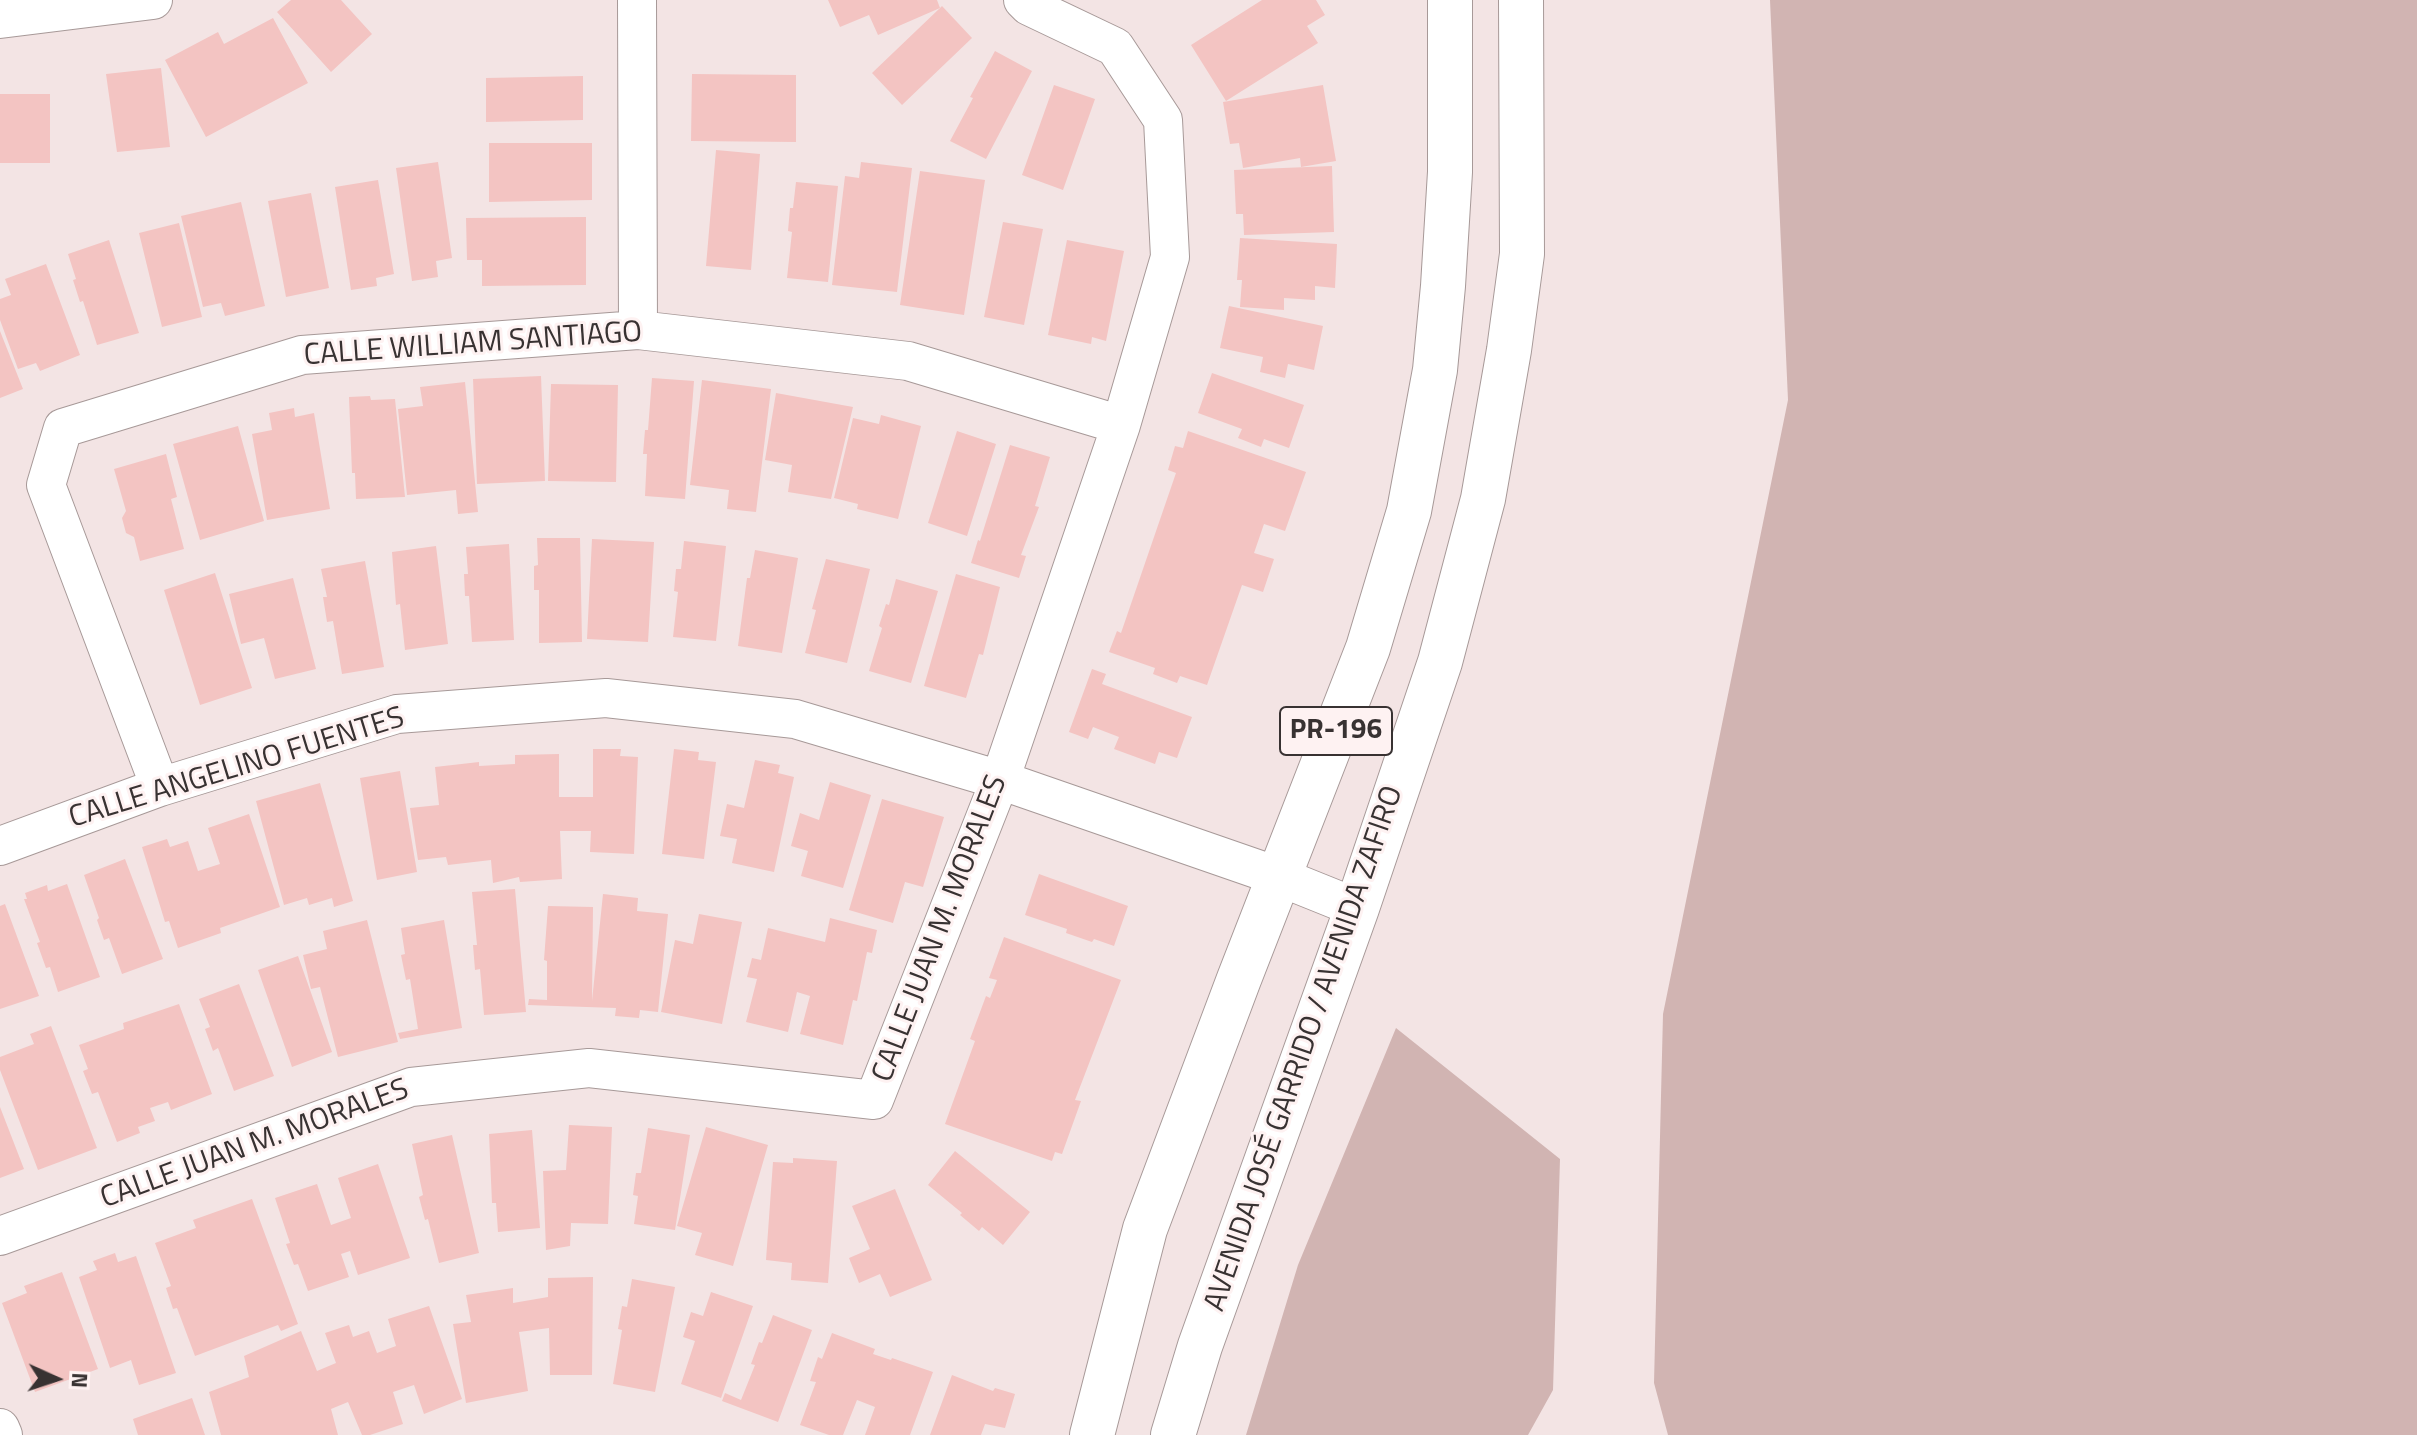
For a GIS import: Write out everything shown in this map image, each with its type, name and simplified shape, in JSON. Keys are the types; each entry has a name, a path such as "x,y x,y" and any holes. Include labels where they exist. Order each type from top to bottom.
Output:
{"main road":[{"name":"PR-196","path":"1092,1435 1145,1229 1233,993 1368,648 1409,511 1435,370 1443,286 1450,172 1450,0"},
{"name":"AVENIDA JOSÉ GARRIDO / AVENIDA ZAFIRO","path":"1173,1435 1200,1346 1357,908 1440,662 1483,499 1522,254 1521,0"}],"street":[{"path":"0,19 153,0"},
{"path":"637,0 638,330"},
{"name":"CALLE JUAN M. MORALES","path":"0,1236 411,1087 589,1068 874,1100 1000,780 1121,425 1170,257 1163,120 1115,47 1029,6 1023,0"},
{"name":"CALLE WILLIAM SANTIAGO","path":"160,787 46,485 63,428 302,355 638,330 908,361 1121,425"},
{"name":"CALLE ANGELINO FUENTES","path":"0,846 160,787 397,714 606,698 795,719 1000,780 1280,877 1357,908"},
{"path":"0,1428 3,1435"}],"shaded area":[{"path":"1770,0 2417,0 2417,1435 1668,1435 1654,1383 1663,1014 1788,400"},
{"path":"1396,1028 1560,1159 1553,1390 1528,1435 1246,1435 1298,1265"}],"building":[{"path":"291,0 341,0 372,34 331,72 277,12"},
{"path":"828,0 937,0 940,8 878,35 869,15 840,27"},
{"path":"1262,0 1316,0 1325,15 1307,26 1318,43 1226,101 1191,45"},
{"path":"942,6 972,38 902,105 872,73"},
{"path":"273,18 308,83 206,137 165,60 218,32 224,44"},
{"path":"995,51 1032,71 986,159 950,141"},
{"path":"161,68 170,147 117,152 106,74"},
{"path":"692,74 796,75 796,142 691,141"},
{"path":"583,76 583,120 486,122 486,78"},
{"path":"1054,85 1095,99 1063,190 1022,175"},
{"path":"1323,85 1336,161 1301,167 1300,158 1243,168 1239,143 1230,144 1223,102"},
{"path":"0,94 50,94 50,163 0,163"},
{"path":"489,143 592,143 592,200 489,202"},
{"path":"716,150 760,154 751,270 706,266"},
{"path":"438,162 452,258 436,261 438,277 412,281 396,168"},
{"path":"861,162 912,168 897,292 832,285 845,176 859,178"},
{"path":"1332,166 1334,232 1244,235 1243,214 1236,214 1234,170"},
{"path":"920,171 985,180 964,315 900,305"},
{"path":"378,180 394,274 376,278 377,286 351,290 335,187"},
{"path":"796,182 838,186 828,282 787,278 792,232 788,231 790,208 793,208"},
{"path":"311,193 329,288 286,297 268,201"},
{"path":"241,202 265,306 225,316 221,303 203,307 181,216"},
{"path":"586,217 586,285 482,286 482,260 467,260 466,218"},
{"path":"1003,222 1043,229 1024,325 984,317"},
{"path":"179,223 202,317 162,327 139,233"},
{"path":"1240,238 1337,244 1335,288 1315,286 1315,300 1284,298 1284,310 1240,307 1242,280 1237,280"},
{"path":"109,240 139,333 97,345 83,301 80,302 68,254"},
{"path":"1067,240 1124,251 1106,341 1092,337 1091,344 1048,335"},
{"path":"46,264 80,355 40,371 36,363 18,369 0,320 0,299 11,295 5,279"},
{"path":"1229,306 1323,326 1314,370 1288,364 1285,378 1260,372 1263,357 1220,348"},
{"path":"0,331 23,389 0,398"},
{"path":"1212,373 1304,405 1289,448 1264,439 1261,447 1238,438 1242,429 1198,413"},
{"path":"541,376 545,481 477,484 473,379"},
{"path":"652,378 694,381 685,499 645,496 647,454 643,454"},
{"path":"702,380 771,389 756,512 727,509 729,490 690,485"},
{"path":"465,382 478,512 458,514 456,490 407,495 398,409 423,406 420,387"},
{"path":"551,384 618,385 616,482 548,481"},
{"path":"776,393 853,407 831,499 788,492 792,465 765,460"},
{"path":"370,396 371,400 395,399 405,497 356,499 349,397"},
{"path":"294,408 295,417 314,413 330,509 267,520 252,434 272,430 269,413"},
{"path":"881,415 921,426 898,519 857,509 858,504 834,498 853,418 879,424"},
{"path":"238,426 264,521 200,540 173,444"},
{"path":"957,431 996,444 967,536 928,523"},
{"path":"1188,431 1306,472 1285,531 1264,524 1254,553 1274,559 1263,592 1242,585 1207,685 1180,676 1177,683 1153,674 1155,668 1109,652 1117,631 1121,633 1176,473 1168,470 1175,446 1183,448"},
{"path":"1010,445 1050,457 1035,506 1039,507 1021,555 1026,556 1019,578 971,563"},
{"path":"166,454 177,497 171,499 184,549 140,561 134,537 126,533 122,518 126,511 114,469"},
{"path":"537,538 580,538 582,642 539,643 539,590 534,590 534,566 538,565"},
{"path":"592,539 654,542 648,642 587,639"},
{"path":"684,541 726,546 716,641 673,637 678,592 674,591 676,569 681,569"},
{"path":"509,544 514,640 472,642 469,596 465,596 464,574 468,574 466,547"},
{"path":"436,546 448,644 405,650 400,604 396,605 392,552"},
{"path":"755,550 798,558 782,653 738,646 747,578 750,578"},
{"path":"826,559 870,569 847,663 805,653 816,610 812,609"},
{"path":"365,561 384,667 342,674 333,621 327,622 323,597 327,597 321,569"},
{"path":"215,573 252,688 200,705 164,590"},
{"path":"956,574 1000,587 983,655 979,654 966,698 924,686"},
{"path":"293,578 316,669 275,679 264,638 241,644 229,594"},
{"path":"896,579 938,591 911,683 869,671 882,628 879,626"},
{"path":"1092,669 1106,674 1102,684 1192,717 1177,758 1159,752 1155,764 1114,749 1119,737 1093,727 1088,739 1069,732"},
{"path":"593,749 621,749 620,756 638,757 634,854 590,852 591,831 560,831 562,879 520,882 519,877 493,883 491,860 448,865 446,857 418,860 410,808 439,805 435,767 479,762 479,766 515,764 515,755 559,754 559,797 593,797"},
{"path":"674,749 699,752 698,760 716,762 704,859 662,854"},
{"path":"755,760 780,765 778,773 794,777 774,872 732,863 737,839 720,836 727,804 744,808"},
{"path":"400,771 417,872 377,880 360,778"},
{"path":"830,782 871,795 843,888 801,876 808,851 791,846 800,813 819,820"},
{"path":"320,783 353,901 334,907 332,898 309,905 307,898 284,905 256,801"},
{"path":"882,799 944,817 923,887 905,882 893,923 849,910"},
{"path":"249,814 280,907 220,928 221,933 178,948 169,921 165,922 142,847 167,839 170,847 188,841 198,871 220,864 208,828"},
{"path":"125,859 163,959 122,974 109,938 104,940 84,875"},
{"path":"1039,874 1128,906 1114,946 1066,933 1067,929 1025,915"},
{"path":"67,884 100,977 58,992 50,967 46,968 24,899 27,899 25,893 47,885 48,891"},
{"path":"515,889 526,1012 484,1015 480,969 475,970 473,945 477,945 472,892"},
{"path":"603,894 638,898 637,911 668,914 658,1012 640,1010 639,1018 615,1016 616,1008 528,1005 529,999 547,1000 547,961 544,960 548,906 593,907 592,1001"},
{"path":"5,904 39,996 0,1009 0,906"},
{"path":"699,914 742,922 722,1024 661,1012 675,940 693,944"},
{"path":"830,918 877,930 872,953 867,952 857,1001 853,1000 843,1045 800,1034 810,996 797,992 788,1032 746,1022 757,979 747,977 752,958 761,960 768,928 825,942"},
{"path":"367,920 398,1042 338,1057 320,987 311,989 303,955 327,949 323,931"},
{"path":"444,920 462,1028 400,1039 398,1033 418,1029 410,979 406,980 401,955 405,954 401,928"},
{"path":"1004,937 1121,980 1075,1100 1081,1101 1062,1154 1055,1152 1052,1161 945,1124 975,1041 970,1039 986,996 990,998 997,980 989,978"},
{"path":"298,956 332,1052 292,1067 258,970"},
{"path":"239,984 274,1076 234,1091 218,1048 213,1051 205,1029 210,1027 199,999"},
{"path":"179,1004 212,1094 171,1110 168,1102 150,1108 155,1121 138,1127 140,1133 117,1142 98,1092 92,1094 83,1071 88,1069 79,1045 124,1029 123,1023"},
{"path":"51,1026 97,1148 38,1170 0,1070 0,1057 34,1044 30,1034"},
{"path":"0,1107 24,1169 0,1178"},
{"path":"569,1125 612,1127 608,1224 571,1223 570,1246 546,1250 543,1171 566,1170"},
{"path":"706,1127 768,1145 733,1266 695,1255 702,1233 677,1226"},
{"path":"648,1128 690,1135 675,1230 634,1224 638,1196 633,1195 636,1173 641,1173"},
{"path":"532,1130 540,1228 498,1232 496,1203 492,1203 489,1134"},
{"path":"452,1135 479,1253 439,1263 419,1197 423,1195 412,1144"},
{"path":"955,1151 1030,1212 1003,1245 982,1227 979,1231 928,1185"},
{"path":"793,1158 837,1161 828,1283 791,1280 792,1263 766,1260 773,1162 793,1163"},
{"path":"378,1164 410,1258 358,1275 350,1251 341,1254 349,1277 308,1291 286,1244 290,1243 275,1198 317,1184 331,1225 351,1218 338,1178"},
{"path":"895,1189 932,1280 890,1297 880,1274 859,1283 849,1258 870,1249 852,1206"},
{"path":"252,1199 298,1324 281,1331 278,1325 195,1356 177,1308 173,1309 166,1288 171,1286 155,1243 196,1228 193,1220"},
{"path":"115,1253 118,1262 136,1256 176,1373 139,1385 131,1360 110,1368 79,1277 97,1270 93,1261"},
{"path":"62,1272 98,1369 35,1392 2,1303 27,1293 24,1286"},
{"path":"593,1277 592,1375 550,1375 549,1328 519,1332 528,1391 466,1403 453,1324 471,1322 466,1295 513,1288 513,1303 548,1297 548,1278"},
{"path":"632,1279 675,1287 655,1392 613,1384 622,1330 618,1329 622,1306 627,1307"},
{"path":"711,1292 753,1306 721,1398 681,1384 695,1341 683,1337 691,1312 703,1316"},
{"path":"429,1306 462,1399 424,1414 414,1385 393,1392 403,1424 370,1435 362,1435 348,1402 331,1409 338,1435 221,1435 209,1392 249,1377 244,1356 301,1331 317,1371 336,1363 325,1333 349,1325 353,1337 369,1331 377,1353 396,1346 388,1319"},
{"path":"773,1315 812,1330 778,1422 722,1401 725,1393 741,1400 755,1365 751,1364 759,1342 762,1343"},
{"path":"832,1333 875,1349 873,1354 933,1372 910,1435 865,1435 875,1407 857,1400 843,1435 829,1435 800,1425 816,1382 810,1381 818,1357 822,1359"},
{"path":"952,1375 993,1391 995,1388 1015,1394 1005,1428 985,1424 981,1435 930,1435"},
{"path":"192,1398 205,1435 138,1435 133,1419"}]}
